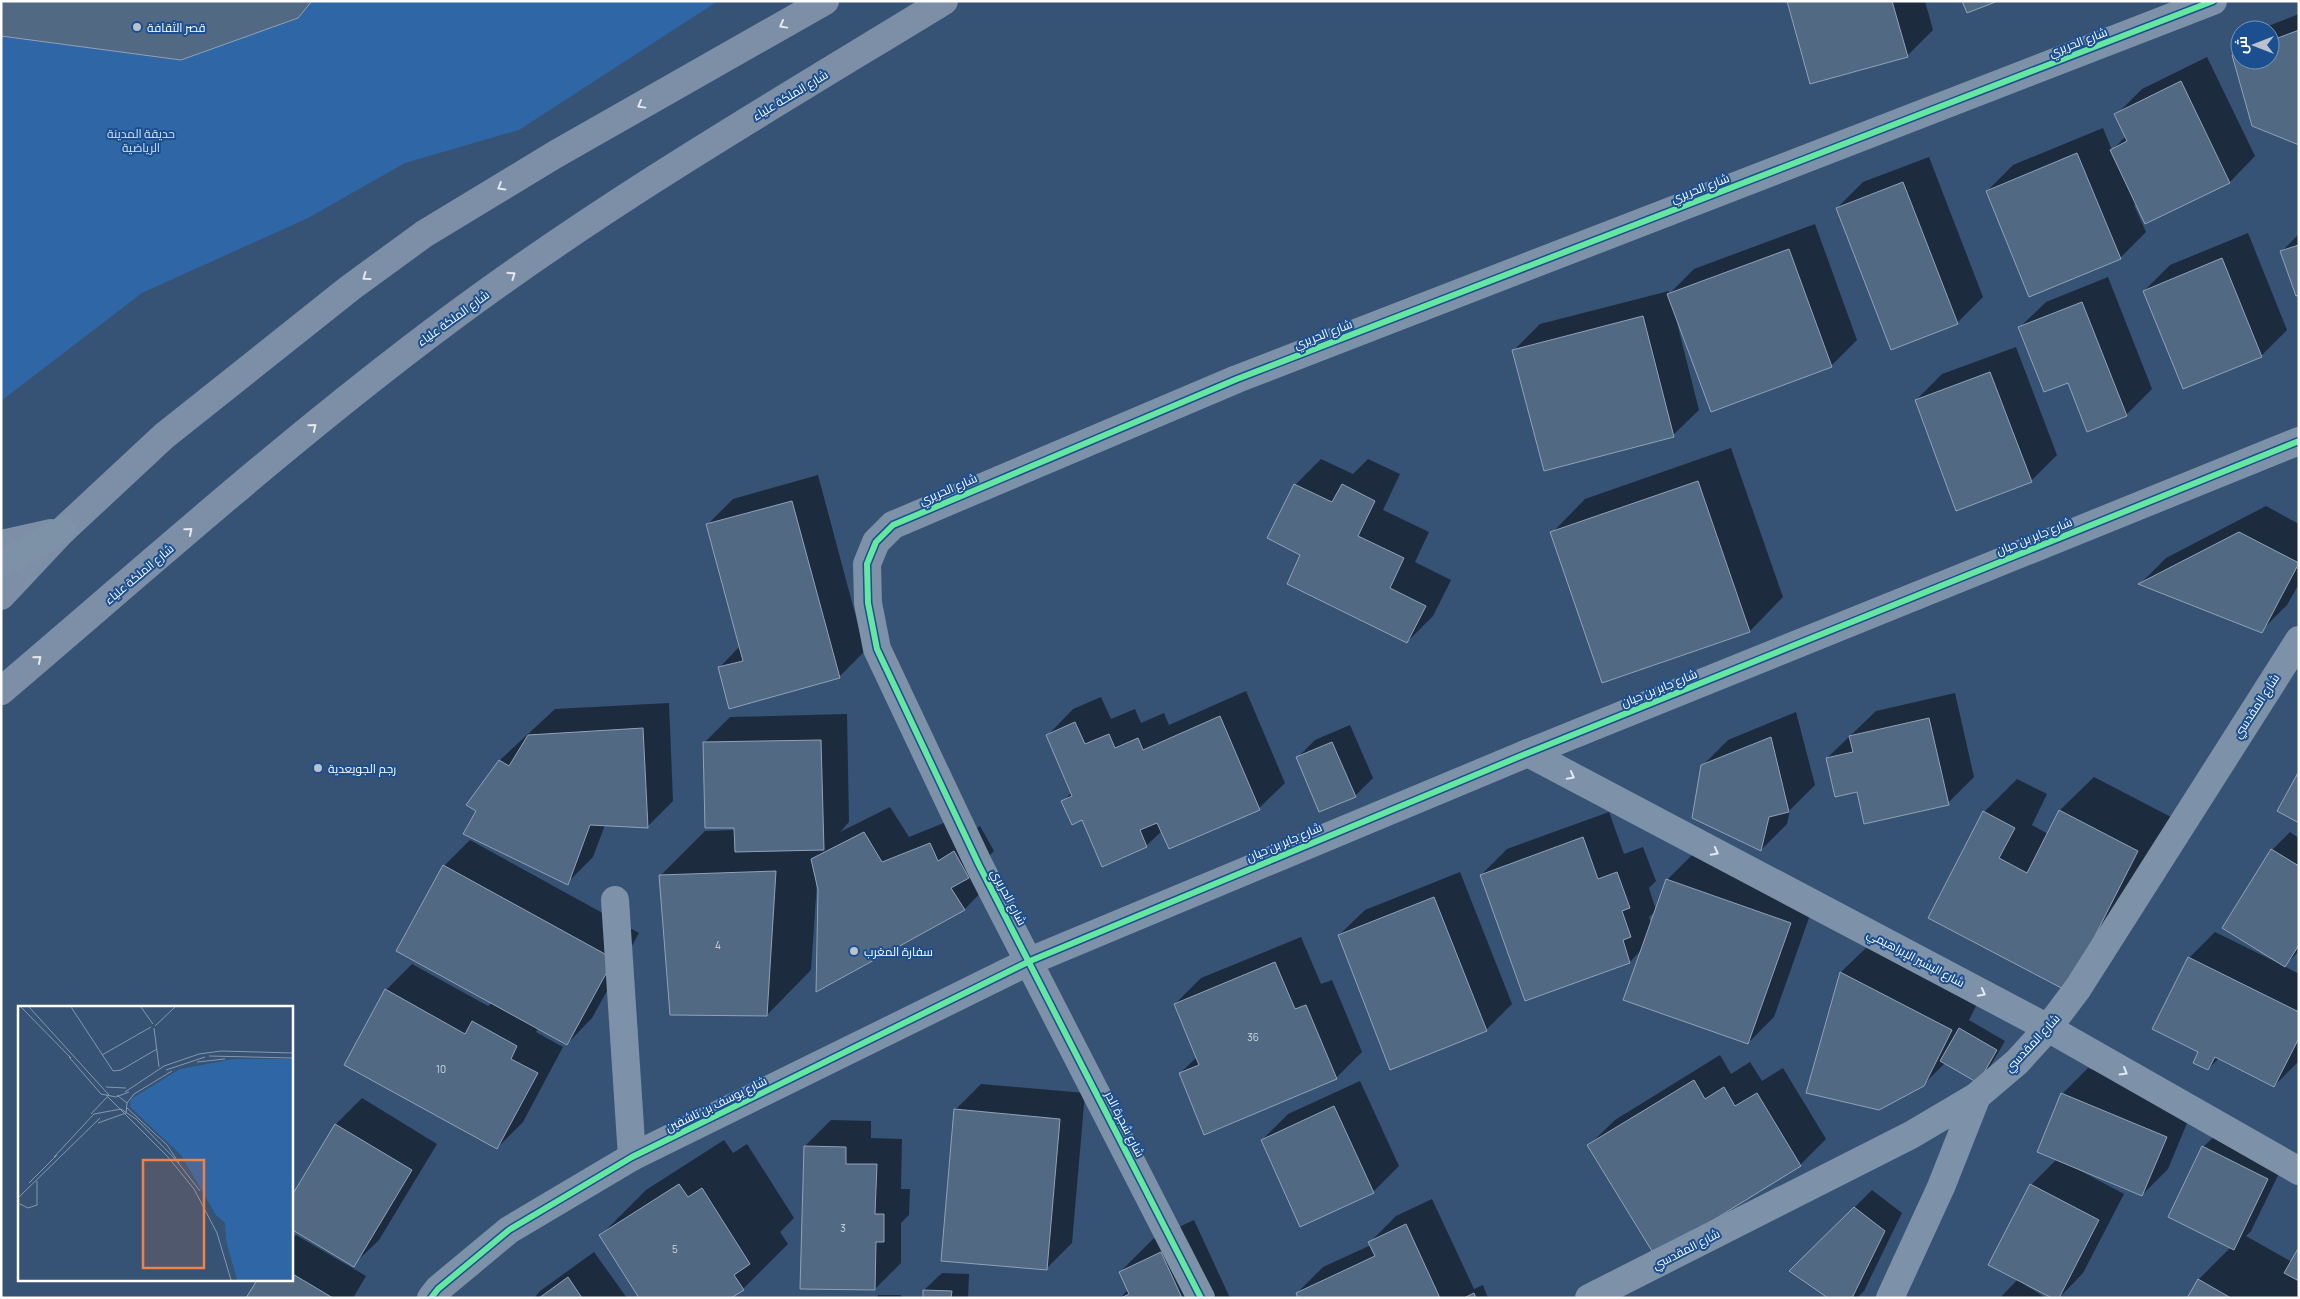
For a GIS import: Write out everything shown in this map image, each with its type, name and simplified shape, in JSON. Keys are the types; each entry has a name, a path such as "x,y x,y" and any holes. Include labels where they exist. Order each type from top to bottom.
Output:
{"highway":[{"path":"1,564 62,530"}],"main road":[{"path":"1,596 62,530 164,436 350,288 424,234 556,154 825,1"},
{"name":"شارع الملكة علياء","path":"1,691 268,464 451,318 616,203 944,1"},
{"path":"1,544 62,530"}],"street":[{"name":"شارع الحريري","path":"1030,961 975,856 877,650 868,603 867,564 876,542 893,525 1236,379 2213,1"},
{"name":"شارع جابر بن حيان","path":"1030,961 1528,753 2299,441"},
{"name":"شارع المقدسي","path":"1589,1298 1911,1135 1977,1096 2017,1062 2048,1028 2078,988 2299,640"},
{"name":"شارع البشير الإبراهيمي","path":"1528,753 2048,1028 2299,1172"},
{"path":"615,900 632,1157"},
{"name":"شارع يوسف بن تاشفين","path":"431,1298 438,1289 509,1230 632,1157 1030,961"},
{"name":"شارع شجرة الدر","path":"1030,961 1201,1298"},
{"path":"1890,1298 1941,1187 1977,1096"}],"green space":[{"name":"حديقة المدينة الرياضية","path":"1,1 718,1 519,130 405,163 308,218 142,293 1,401"}],"building":[{"name":"قصر الثقافة","path":"1,1 312,1 298,18 181,60 1,36"},
{"path":"1787,1 1892,1 1908,57 1810,84"},
{"path":"1962,1 1998,1 1967,13"},
{"path":"2299,30 2299,145 2252,126 2236,70 2280,70 2280,37"},
{"path":"2181,81 2230,183 2145,224 2110,150 2127,141 2114,114"},
{"path":"2077,153 2121,259 2029,297 1986,191"},
{"path":"1903,182 1958,324 1891,350 1836,208"},
{"path":"2299,245 2299,295 2296,296 2280,251"},
{"path":"1789,249 1832,367 1711,412 1667,294"},
{"path":"2222,258 2262,357 2183,389 2143,291"},
{"path":"2082,302 2127,416 2087,432 2068,383 2044,392 2018,327"},
{"path":"1643,316 1674,437 1544,471 1512,350"},
{"path":"1990,372 2032,482 1956,511 1915,400"},
{"path":"1698,481 1750,632 1602,683 1550,532"},
{"path":"1294,484 1332,502 1342,484 1375,501 1358,536 1404,558 1390,588 1426,606 1407,643 1287,584 1300,555 1267,538"},
{"path":"792,501 840,678 729,709 718,667 743,661 706,524"},
{"path":"2239,532 2299,563 2262,633 2138,584"},
{"path":"1220,716 1260,810 1169,849 1157,823 1140,830 1147,847 1102,867 1082,820 1072,825 1061,801 1072,796 1046,735 1075,722 1085,744 1109,734 1115,748 1138,738 1143,750"},
{"path":"1929,718 1949,805 1864,824 1857,792 1835,797 1826,758 1853,752 1849,736"},
{"path":"643,728 648,828 590,825 568,885 463,834 476,811 466,805 499,760 509,766 528,735"},
{"path":"1771,737 1789,812 1769,817 1761,851 1692,818 1701,765"},
{"path":"821,740 824,850 735,852 734,828 705,828 703,742"},
{"path":"1332,742 1356,797 1319,812 1296,757"},
{"path":"2299,771 2299,823 2277,811"},
{"path":"2059,810 2138,851 2067,991 1928,918 1983,811 2015,828 1999,858 2027,873"},
{"name":"سفارة المغرب","path":"864,832 882,862 930,843 938,861 954,851 969,878 951,888 965,910 816,992 818,890 811,859"},
{"path":"1583,837 1598,879 1617,872 1630,908 1622,911 1631,937 1623,940 1630,963 1525,1001 1480,875"},
{"path":"2271,849 2299,866 2299,945 2285,967 2222,928"},
{"path":"443,865 614,959 567,1045 396,951"},
{"path":"776,871 767,1016 670,1015 659,875"},
{"path":"1666,879 1791,923 1748,1044 1623,1000"},
{"path":"1434,897 1487,1031 1390,1070 1338,935"},
{"path":"2188,957 2299,1012 2299,1038 2274,1087 2215,1057 2208,1070 2193,1063 2198,1052 2152,1029"},
{"path":"1275,962 1295,1009 1306,1005 1337,1079 1204,1135 1179,1073 1199,1065 1174,1004"},
{"path":"1840,972 1952,1030 1924,1086 1879,1110 1806,1093"},
{"path":"385,989 465,1034 472,1021 517,1046 511,1059 538,1073 497,1149 344,1065"},
{"path":"1959,1028 1997,1050 1978,1083 1940,1061"},
{"path":"1694,1080 1705,1099 1724,1087 1735,1106 1757,1093 1801,1166 1655,1256 1587,1145"},
{"path":"2061,1093 2167,1137 2142,1196 2037,1152"},
{"path":"1334,1106 1374,1193 1300,1227 1261,1140"},
{"path":"954,1109 1060,1119 1047,1270 941,1261"},
{"path":"335,1124 412,1170 354,1267 292,1230 292,1195"},
{"path":"804,1146 846,1147 846,1164 877,1164 875,1214 884,1214 884,1242 876,1242 875,1290 800,1289"},
{"path":"2202,1146 2268,1179 2234,1250 2168,1217"},
{"path":"679,1184 688,1197 702,1188 750,1264 734,1275 744,1290 731,1298 639,1298 599,1235"},
{"path":"2030,1184 2099,1220 2059,1298 2052,1298 1988,1265"},
{"path":"1854,1207 1885,1231 1852,1298 1828,1298 1789,1271"},
{"path":"1406,1224 1440,1298 1298,1298 1296,1293 1375,1256 1368,1242"},
{"path":"2299,1247 2299,1281 2284,1273"},
{"path":"1161,1252 1182,1298 1121,1298 1129,1294 1119,1272"},
{"path":"292,1274 333,1298 246,1298 256,1282 292,1282"},
{"path":"568,1277 582,1298 539,1298"},
{"path":"2198,1279 2231,1298 2187,1298"},
{"path":"923,1290 952,1291 951,1298 923,1298"},
{"path":"1474,1293 1476,1298 1464,1298"}],"cycle path":[{"path":"1201,1298 979,865 877,649 868,603 867,564 876,542 893,525 1237,379 2213,1"},
{"path":"431,1298 438,1289 509,1230 632,1157 1030,961 1528,753 2299,441"}],"place":[{"name":"قصر الثقافة","path":"137,27"},
{"name":"رجم الجويعدية","path":"318,768"},
{"name":"سفارة المغرب","path":"854,951"}]}
